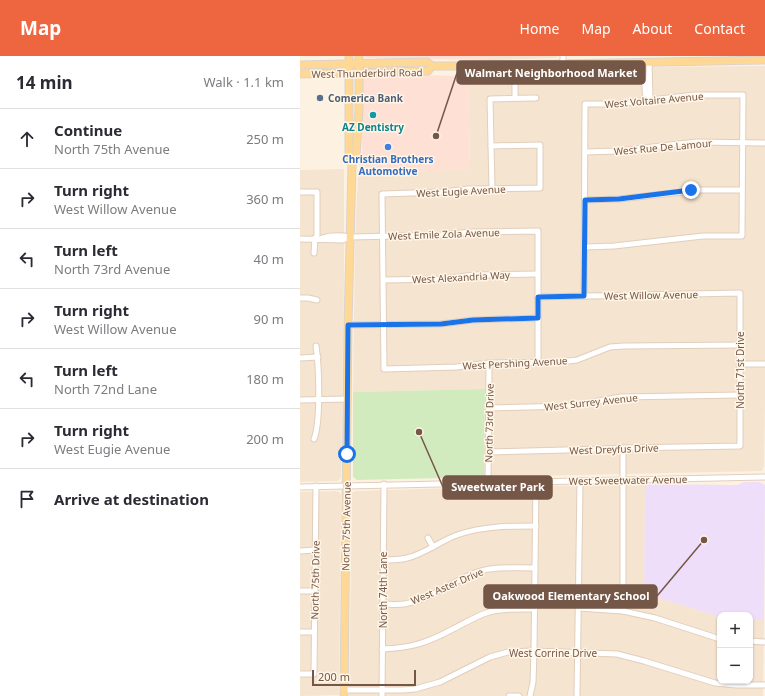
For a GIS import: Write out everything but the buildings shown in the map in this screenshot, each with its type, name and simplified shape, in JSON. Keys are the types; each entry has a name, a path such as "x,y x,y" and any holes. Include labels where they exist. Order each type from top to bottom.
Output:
{"main road":[{"name":"West Thunderbird Road","path":"300,65 359,59 427,62 432,66 515,64 563,60 646,62 765,60"},
{"name":"North 75th Avenue","path":"352,164 356,158 359,59"},
{"name":"North 75th Avenue","path":"344,693 348,325 352,164 349,158 349,60"},
{"name":"West Thunderbird Road","path":"300,74 428,71 432,66"}],"street":[{"path":"646,62 648,100"},
{"path":"515,64 515,98"},
{"name":"West Voltaire Avenue","path":"590,97 587,104 615,104 695,95 743,96 743,143"},
{"path":"492,189 490,99 536,98"},
{"path":"584,296 585,152 587,104"},
{"name":"West Rue De Lamour","path":"585,152 608,152 697,142 765,143"},
{"path":"585,247 614,246 702,236 742,236 743,143"},
{"name":"West Eugie Avenue","path":"382,237 382,194 443,192 468,189 540,188 540,145 491,146"},
{"path":"585,200 619,199 700,190 742,190"},
{"path":"300,192 317,192 318,238 314,253"},
{"name":"West Emile Zola Avenue","path":"350,237 442,236 471,232 538,231 538,274"},
{"path":"735,236 736,244"},
{"path":"300,239 318,238 343,240 350,237"},
{"path":"382,237 384,324"},
{"path":"538,274 538,362"},
{"name":"West Alexandria Way","path":"384,280 443,279 474,275 538,274"},
{"name":"West Willow Avenue","path":"538,297 740,294"},
{"name":"North 71st Drive","path":"740,294 740,446"},
{"path":"300,298 317,300"},
{"path":"348,325 441,324 473,320 538,318"},
{"name":"West Pershing Avenue","path":"384,324 384,369 457,367 489,363 577,360 610,348 740,345"},
{"path":"314,439 317,431 318,400 318,357 316,346"},
{"path":"300,358 318,357"},
{"name":"North 73rd Drive","path":"488,482 489,363"},
{"path":"740,364 765,364"},
{"name":"West Surrey Avenue","path":"489,408 570,406 621,397 740,395"},
{"path":"300,400 348,399"},
{"name":"West Dreyfus Drive","path":"488,452 740,446"},
{"path":"623,448 623,611"},
{"name":"West Sweetwater Avenue","path":"300,487 765,477"},
{"path":"577,696 580,481"},
{"path":"530,696 533,682 534,651 536,482"},
{"name":"North 74th Lane","path":"382,696 384,484"},
{"name":"North 75th Drive","path":"300,674 314,674 316,486"},
{"path":"383,560 408,558 418,555 457,535 479,529 494,526 536,526"},
{"path":"428,538 432,547"},
{"path":"300,551 315,550"},
{"name":"West Aster Drive","path":"382,604 405,604 415,601 470,575 485,570 502,568 535,568"},
{"path":"300,591 315,591"},
{"path":"578,608 623,611 655,618 717,638"},
{"path":"382,649 403,648 421,644 481,615 493,611 506,609 535,609"},
{"path":"300,632 314,632"},
{"path":"753,642 765,642"},
{"name":"West Corrine Drive","path":"344,693 415,689 440,682 508,652 534,651 606,653 625,656 715,683 765,685"},
{"path":"509,696 519,696"}],"shaded area":[{"path":"364,56 491,56 491,60 367,58"},
{"path":"491,56 559,56 555,58 491,60"},
{"path":"765,66 765,401 764,466 762,471 484,477 485,389 353,392 355,246 358,173 437,171 470,168 468,74 562,68"},
{"path":"468,74 470,168 437,171 358,173 362,150 363,78 367,76 456,76"},
{"path":"344,169 341,477 338,481 300,482 300,170"},
{"path":"744,482 760,482 765,485 764,620 753,620 753,612 717,612 717,616 653,596 644,595 645,484 737,485"},
{"path":"645,484 644,594 717,616 717,684 753,684 753,620 764,620 763,696 349,696 353,492 484,487"},
{"path":"336,491 341,495 339,695 300,696 300,492"}],"green space":[{"path":"485,389 484,477 357,480 353,477 353,392"}],"place":[{"name":"Comerica Bank","path":"320,98"},
{"name":"AZ Dentistry","path":"373,115"},
{"name":"Walmart Neighborhood Market","path":"436,136"},
{"name":"Christian Brothers Automotive","path":"388,147"},
{"name":"Sweetwater Park","path":"419,432"},
{"name":"Oakwood Elementary School","path":"704,540"}],"route":[{"path":"347,454 348,325 441,324 473,320 538,318 538,297 584,296 585,200 619,199 691,190"}]}
